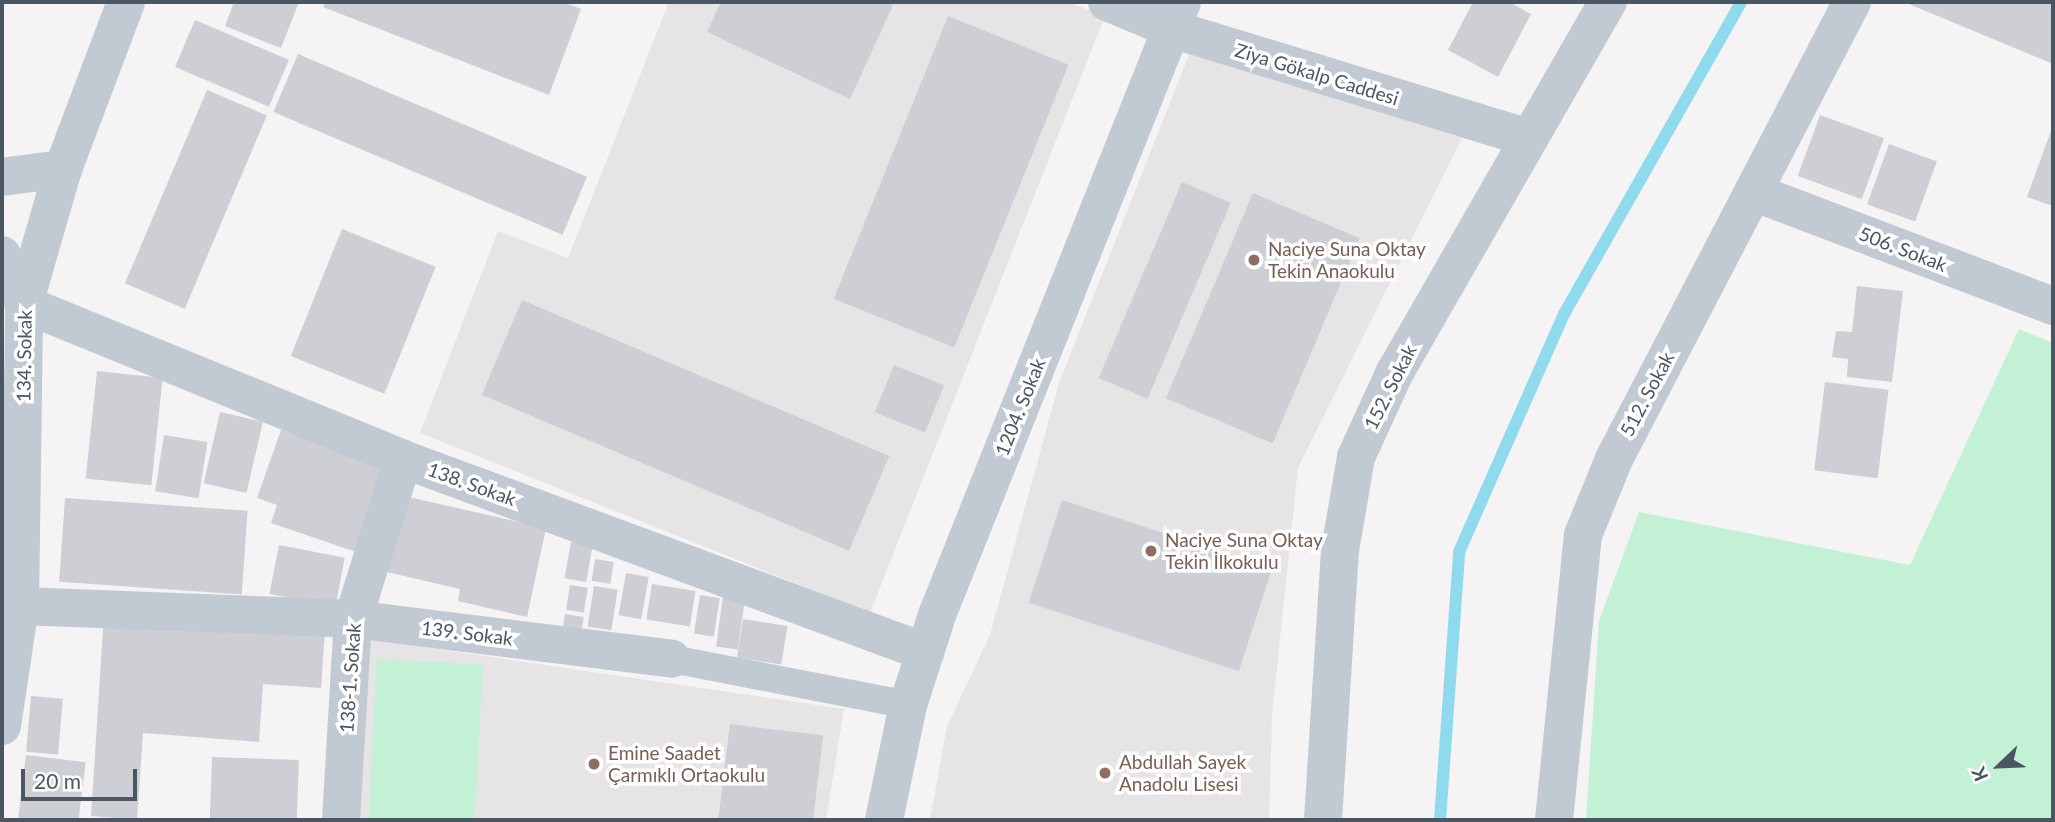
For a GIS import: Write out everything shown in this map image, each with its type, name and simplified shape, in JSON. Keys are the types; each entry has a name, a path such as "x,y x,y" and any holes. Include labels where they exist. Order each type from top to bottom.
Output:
{"street":[{"name":"134. Sokak","path":"2,726 20,606 13,482 24,304 63,169 127,2"},
{"name":"Ziya Gökalp Caddesi","path":"1107,2 1177,15 1529,138"},
{"name":"152. Sokak","path":"1324,820 1340,550 1356,457 1395,372 1608,2"},
{"name":"512. Sokak","path":"1554,820 1583,535 1614,459 1852,2"},
{"name":"1204. Sokak","path":"884,820 908,705 925,652 1177,15"},
{"path":"2,177 63,169"},
{"name":"506. Sokak","path":"1752,192 2053,306"},
{"path":"2,255 24,304"},
{"name":"138. Sokak","path":"24,304 403,459 925,652"},
{"name":"138-1. Sokak","path":"341,820 353,619 403,459"},
{"name":"139. Sokak","path":"20,606 353,619 672,659 908,705"}],"shaded area":[{"path":"669,2 1068,2 1105,16 870,613 420,433 498,231 568,258"},
{"path":"1190,52 1462,138 1298,468 1272,715 1269,820 930,820 947,726 990,635 1059,383"},
{"name":"Emine Saadet Çarmıklı Ortaokulu","path":"356,637 844,709 826,820 351,820"}],"green space":[{"path":"2019,329 2053,343 2053,820 1586,820 1599,621 1639,512 1910,565"},
{"path":"377,659 483,665 475,820 369,820"}],"building":[{"path":"234,2 299,2 281,48 225,26"},
{"path":"325,2 563,2 581,9 549,95 323,7"},
{"path":"721,2 886,2 893,5 850,99 707,32"},
{"path":"1473,2 1509,2 1531,14 1498,77 1448,50"},
{"path":"1904,2 2053,2 2053,64"},
{"path":"948,16 1069,65 954,347 834,299"},
{"path":"195,20 289,60 269,107 175,67"},
{"path":"298,54 587,177 562,235 273,112"},
{"path":"207,90 267,115 185,309 125,283"},
{"path":"1820,115 1884,138 1862,199 1798,176"},
{"path":"2053,125 2053,206 2027,197"},
{"path":"1889,144 1937,161 1915,222 1867,204"},
{"path":"1182,182 1231,203 1148,399 1099,378"},
{"path":"1253,193 1360,238 1273,444 1166,398"},
{"path":"342,229 436,267 384,394 291,356"},
{"path":"1857,286 1903,291 1892,382 1847,377 1848,359 1832,357 1836,331 1852,332"},
{"path":"522,300 889,456 849,551 482,395"},
{"path":"894,365 944,385 925,433 875,412"},
{"path":"97,371 163,378 151,485 86,478"},
{"path":"1825,382 1889,390 1878,478 1814,470"},
{"path":"220,412 263,422 246,493 204,483"},
{"path":"281,430 385,467 356,552 271,523 277,505 257,498"},
{"path":"164,435 207,442 199,498 155,491"},
{"path":"404,496 546,528 527,617 458,601 460,589 387,572"},
{"path":"65,498 248,511 242,595 59,582"},
{"path":"1062,500 1272,568 1239,671 1029,603"},
{"path":"572,536 594,540 586,582 565,578"},
{"path":"279,545 345,558 335,607 269,594"},
{"path":"595,559 614,562 610,584 592,581"},
{"path":"626,573 649,577 641,619 619,615"},
{"path":"652,584 695,591 690,626 646,620"},
{"path":"570,585 588,588 584,613 566,610"},
{"path":"594,586 618,590 611,630 588,626"},
{"path":"700,595 720,598 714,637 694,634"},
{"path":"723,597 745,600 738,650 716,647"},
{"path":"104,614 325,629 321,688 263,684 259,742 143,733 137,820 91,816"},
{"path":"565,614 584,617 580,638 562,635"},
{"path":"743,619 787,626 781,665 737,658"},
{"path":"31,696 63,699 58,755 26,752"},
{"path":"730,724 823,735 813,820 718,820"},
{"path":"26,755 86,762 78,820 18,819"},
{"path":"212,757 299,760 297,820 210,820"}],"waterway":[{"path":"1440,820 1459,552 1564,314 1741,2"}],"place":[{"name":"Naciye Suna Oktay Tekin Anaokulu","path":"1254,260"},
{"name":"Naciye Suna Oktay Tekin İlkokulu","path":"1151,551"},
{"name":"Emine Saadet Çarmıklı Ortaokulu","path":"594,764"},
{"name":"Abdullah Sayek Anadolu Lisesi","path":"1105,773"}]}
